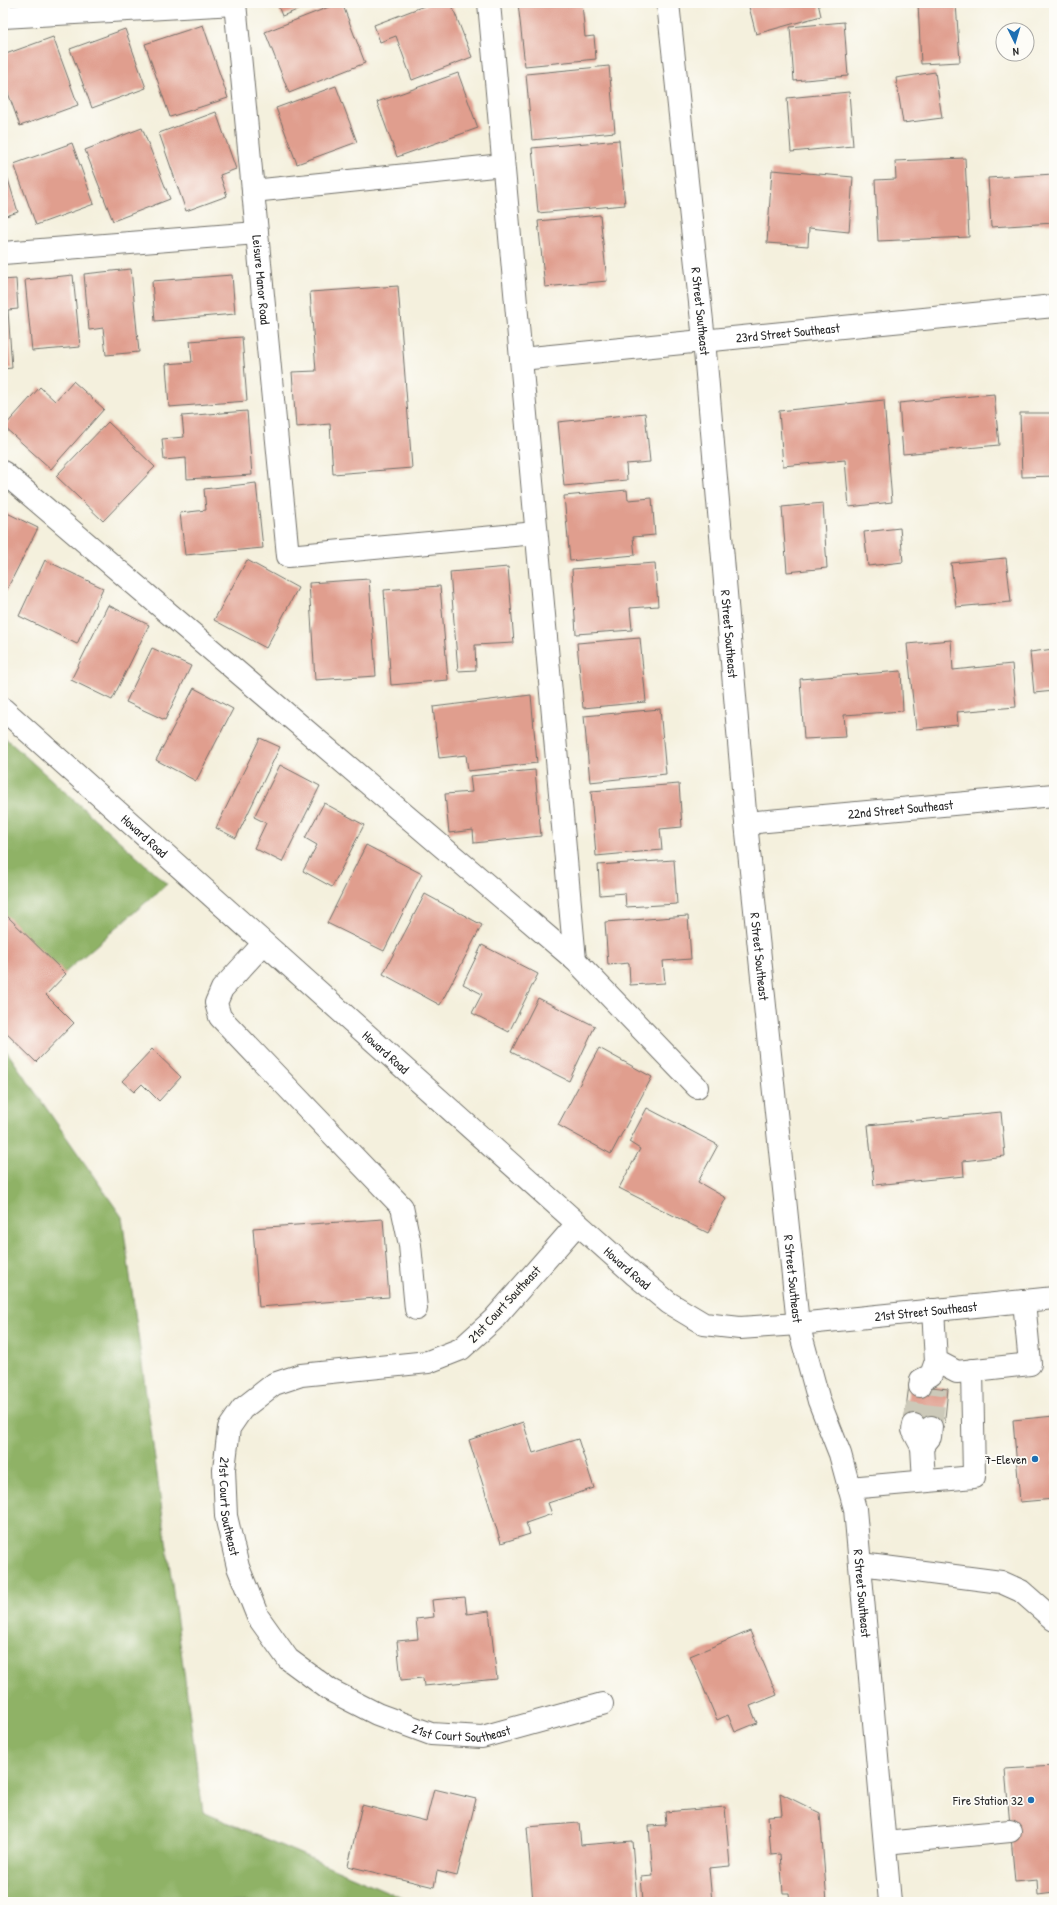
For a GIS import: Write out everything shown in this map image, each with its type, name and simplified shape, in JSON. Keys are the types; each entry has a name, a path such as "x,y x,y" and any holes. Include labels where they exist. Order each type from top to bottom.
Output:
{"street":[{"path":"3,17 235,3"},
{"name":"Leisure Manor Road","path":"235,3 288,556 536,533"},
{"path":"489,3 575,960"},
{"name":"R Street Southeast","path":"668,3 704,340 746,823 798,1324 819,1401 840,1454 855,1510 890,1902"},
{"path":"253,190 503,165"},
{"path":"3,253 257,233"},
{"name":"23rd Street Southeast","path":"521,359 1054,306"},
{"path":"3,472 575,960 697,1087"},
{"name":"Howard Road","path":"3,709 577,1224 669,1303 704,1324 740,1328 798,1324"},
{"name":"22nd Street Southeast","path":"746,823 1054,795"},
{"path":"264,943 222,989 216,1003 220,1017 402,1206 410,1245 416,1309"},
{"name":"21st Court Southeast","path":"577,1224 493,1320 461,1349 428,1362 301,1375 274,1384 242,1409 229,1428 224,1469 226,1516 238,1567 258,1617 288,1659 330,1690 377,1714 431,1734 482,1737 602,1704"},
{"name":"21st Street Southeast","path":"798,1324 1054,1298"},
{"path":"933,1310 931,1377 972,1370 1030,1364 1024,1301"},
{"path":"849,1488 974,1477 972,1370"},
{"path":"923,1426 930,1437 922,1446 924,1481"},
{"path":"861,1564 1000,1582 1021,1591 1054,1620"},
{"path":"885,1843 1010,1832"}],"green space":[{"path":"3,736 167,884 3,1026"},
{"path":"3,1046 122,1217 203,1812 412,1902 3,1902"}],"building":[{"path":"277,3 315,3 282,16"},
{"path":"342,3 365,63 289,93 265,32"},
{"path":"432,3 451,3 472,57 412,80 396,36 380,42 374,25"},
{"path":"518,3 582,3 585,37 594,36 596,59 525,66"},
{"path":"748,3 818,3 821,16 756,34"},
{"path":"918,3 956,3 960,62 921,64"},
{"path":"844,22 848,76 794,81 790,27"},
{"path":"203,25 228,98 170,117 145,44"},
{"path":"125,29 146,88 92,108 70,49"},
{"path":"53,37 78,105 20,126 3,79 3,55"},
{"path":"609,66 615,132 532,140 526,74"},
{"path":"935,72 942,118 903,123 896,78"},
{"path":"458,73 478,128 397,157 377,102"},
{"path":"336,86 357,142 297,164 276,108"},
{"path":"849,92 853,146 791,152 787,98"},
{"path":"216,112 236,169 220,175 227,196 186,211 159,133"},
{"path":"142,128 170,199 113,221 85,150"},
{"path":"619,140 625,205 538,213 532,148"},
{"path":"72,143 94,204 36,225 14,164"},
{"path":"965,158 969,237 878,241 875,180 896,179 895,161"},
{"path":"3,163 18,212 3,217"},
{"path":"772,170 853,177 849,232 809,228 808,246 767,243"},
{"path":"1054,174 1054,223 991,227 988,178"},
{"path":"600,215 607,281 545,287 538,221"},
{"path":"131,269 139,352 106,355 103,328 89,330 84,274"},
{"path":"73,275 80,347 32,351 25,280"},
{"path":"232,275 235,314 155,321 152,281"},
{"path":"16,279 18,309 8,310 12,368 3,369 3,280"},
{"path":"398,286 412,468 333,474 330,424 296,427 292,372 316,371 310,292"},
{"path":"242,337 247,401 169,407 166,364 192,362 190,341"},
{"path":"73,381 104,409 51,469 4,427 40,387 55,401"},
{"path":"994,394 999,445 903,454 899,403"},
{"path":"884,400 892,502 849,507 845,460 783,466 779,411"},
{"path":"247,411 252,475 187,479 186,458 164,460 162,439 184,437 182,416"},
{"path":"645,413 650,462 626,464 627,480 564,486 558,422"},
{"path":"1020,413 1054,413 1054,476 1022,477"},
{"path":"108,422 155,467 103,521 56,476"},
{"path":"256,483 263,548 185,555 180,513 206,510 204,489"},
{"path":"627,490 628,500 652,498 655,535 633,537 635,555 570,561 564,496"},
{"path":"823,503 827,568 787,572 782,507"},
{"path":"3,511 38,528 3,597"},
{"path":"900,528 903,562 868,566 864,532"},
{"path":"1006,558 1011,602 956,607 951,563"},
{"path":"45,560 103,588 77,644 19,616"},
{"path":"247,560 298,588 266,648 214,620"},
{"path":"655,563 658,606 630,608 632,630 576,634 572,569"},
{"path":"508,567 514,643 475,645 476,670 458,671 450,572"},
{"path":"369,579 376,676 315,680 309,583"},
{"path":"440,586 448,680 391,685 384,590"},
{"path":"108,605 149,625 112,700 71,680"},
{"path":"640,638 646,702 583,708 577,643"},
{"path":"951,640 953,670 1012,664 1016,707 957,712 958,725 916,729 907,644"},
{"path":"152,648 191,666 165,720 126,702"},
{"path":"1054,649 1054,691 1034,693 1030,652"},
{"path":"901,671 903,711 844,715 846,737 804,739 800,679"},
{"path":"194,688 233,709 196,781 156,760"},
{"path":"531,695 537,763 468,771 466,755 439,758 433,707"},
{"path":"660,709 666,774 590,782 584,716"},
{"path":"260,738 280,747 236,838 216,828"},
{"path":"280,765 320,786 282,862 254,848 266,823 254,817"},
{"path":"535,770 541,836 474,843 473,830 449,833 445,794 472,792 470,776"},
{"path":"679,784 682,827 660,829 662,850 596,856 591,791"},
{"path":"324,803 364,825 332,887 303,871 317,845 305,838"},
{"path":"366,845 422,874 384,951 327,923"},
{"path":"674,860 677,904 626,907 625,893 600,895 598,865"},
{"path":"425,894 482,925 440,1005 383,974"},
{"path":"3,912 66,974 46,995 74,1023 36,1062 3,1030"},
{"path":"688,916 691,959 663,961 665,983 630,985 629,963 608,965 605,922"},
{"path":"482,945 538,974 509,1032 472,1013 482,994 463,984"},
{"path":"538,998 595,1026 569,1081 511,1052"},
{"path":"599,1048 652,1077 611,1154 558,1125"},
{"path":"152,1049 181,1077 159,1101 142,1084 134,1092 122,1081"},
{"path":"647,1108 718,1145 698,1182 726,1198 708,1233 619,1188 640,1149 629,1142"},
{"path":"1001,1112 1005,1156 963,1161 964,1176 874,1185 868,1125"},
{"path":"383,1219 389,1297 259,1307 253,1228"},
{"path":"909,1385 948,1389 944,1428 904,1424"},
{"name":"7-Eleven","path":"1054,1416 1054,1499 1020,1502 1013,1420"},
{"path":"523,1422 533,1453 578,1439 594,1488 548,1503 552,1514 526,1523 530,1534 501,1543 469,1440"},
{"path":"465,1597 467,1614 489,1611 497,1679 424,1686 423,1678 401,1680 397,1641 418,1639 416,1619 434,1617 432,1600"},
{"path":"750,1631 777,1695 750,1706 757,1723 735,1732 728,1715 717,1720 690,1656"},
{"name":"Fire Station 32","path":"1054,1766 1054,1893 1038,1895 1037,1880 1015,1882 1005,1769"},
{"path":"434,1789 476,1799 457,1876 437,1871 434,1887 348,1866 362,1805 426,1821"},
{"path":"780,1793 820,1813 827,1902 790,1902 789,1893 783,1893 780,1854 771,1855 768,1816 782,1815"},
{"path":"725,1807 730,1866 709,1868 712,1902 657,1902 656,1899 643,1901 641,1877 653,1876 649,1826 666,1825 665,1812"},
{"path":"579,1823 581,1845 632,1841 637,1902 533,1902 527,1827"}],"tunnel":[{"path":"914,1425 920,1386"},
{"path":"931,1427 936,1388"}],"place":[{"name":"7-Eleven","path":"1035,1459"},
{"name":"Fire Station 32","path":"1031,1800"}]}
